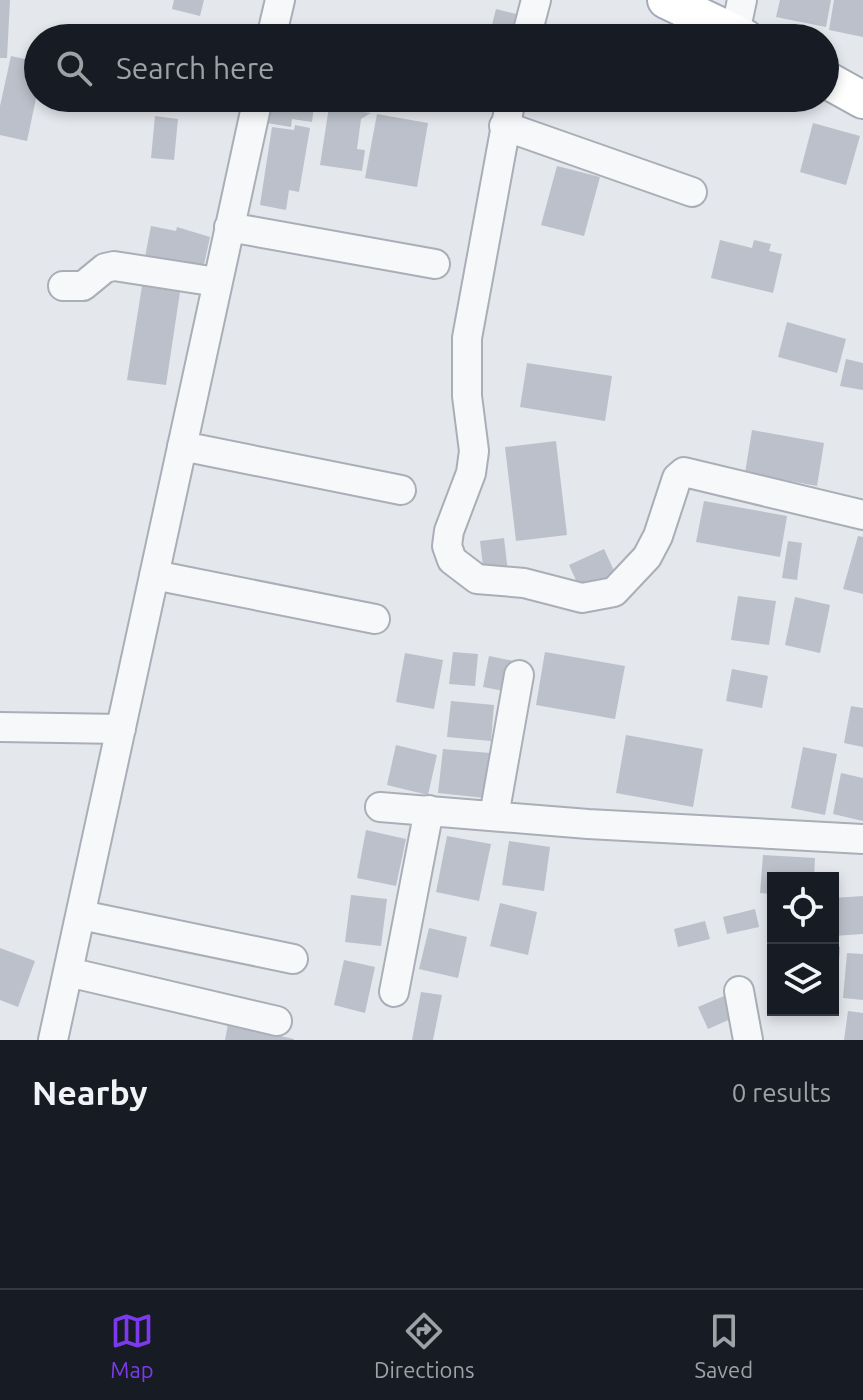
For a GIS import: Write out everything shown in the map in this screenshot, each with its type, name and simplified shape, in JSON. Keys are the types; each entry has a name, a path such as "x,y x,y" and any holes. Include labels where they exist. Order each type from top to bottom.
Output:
{"main road":[{"path":"666,0 741,24"},
{"path":"839,87 863,100"}],"street":[{"path":"274,24 280,0"},
{"path":"530,24 536,0"},
{"path":"53,1040 255,112"},
{"path":"508,112 467,338 467,396 474,451 471,473 449,531 447,546 452,560 477,579 524,583 582,598 614,592 647,557 658,536 677,478 684,472 863,515"},
{"path":"504,126 692,192"},
{"path":"229,227 435,264"},
{"path":"63,286 83,286 105,268 114,266 217,282"},
{"path":"182,446 401,490"},
{"path":"154,575 375,619"},
{"path":"494,816 519,675"},
{"path":"0,727 121,729"},
{"path":"380,807 863,839"},
{"path":"394,992 429,810"},
{"path":"81,915 293,959"},
{"path":"68,972 277,1021"},
{"path":"739,991 748,1040"}],"building":[{"path":"0,0 10,0 7,58 0,58"},
{"path":"174,0 204,0 200,16 172,9"},
{"path":"780,0 831,0 827,24 776,17"},
{"path":"834,0 863,0 863,37 839,32 839,24 830,24"},
{"path":"496,9 525,16 523,24 492,24"},
{"path":"11,56 24,59 24,112 33,112 27,141 0,135 0,106"},
{"path":"269,112 313,112 312,122 292,119 291,127 267,123"},
{"path":"328,112 371,113 361,119 357,149 365,150 362,171 320,165"},
{"path":"377,114 428,123 417,187 365,178"},
{"path":"155,116 178,119 174,160 151,158"},
{"path":"813,123 860,136 846,185 800,172"},
{"path":"295,125 310,128 299,192 289,190 286,210 260,205 272,127 294,130"},
{"path":"557,166 600,177 584,236 541,225"},
{"path":"151,226 176,231 177,227 210,237 202,274 144,262"},
{"path":"720,240 752,248 754,240 771,244 769,251 782,254 773,293 711,278"},
{"path":"142,286 180,292 166,385 127,380"},
{"path":"787,322 846,339 837,373 778,357"},
{"path":"846,359 863,363 863,390 840,386"},
{"path":"527,363 612,376 605,421 520,407"},
{"path":"752,430 824,443 817,486 745,473"},
{"path":"556,441 567,535 516,541 505,447"},
{"path":"704,501 787,516 780,557 696,542"},
{"path":"858,536 863,537 863,594 843,589"},
{"path":"504,538 508,572 484,575 480,541"},
{"path":"788,541 802,543 797,580 782,578"},
{"path":"604,549 617,577 582,593 569,565"},
{"path":"738,596 776,601 769,645 731,640"},
{"path":"795,597 830,605 820,653 785,645"},
{"path":"453,652 478,654 475,686 449,684"},
{"path":"545,652 625,666 615,719 536,705"},
{"path":"405,653 443,660 434,709 396,702"},
{"path":"489,656 514,661 509,692 483,687"},
{"path":"732,669 768,676 762,708 726,701"},
{"path":"451,701 494,705 491,741 447,737"},
{"path":"851,706 863,708 863,747 844,743"},
{"path":"626,735 703,749 693,807 616,793"},
{"path":"396,745 437,755 428,795 387,785"},
{"path":"803,747 837,754 825,815 791,808"},
{"path":"443,749 490,753 485,798 438,793"},
{"path":"841,773 863,778 863,821 833,814"},
{"path":"366,830 406,839 396,886 357,878"},
{"path":"447,836 491,844 479,901 436,892"},
{"path":"509,841 550,847 544,891 502,885"},
{"path":"763,855 815,858 814,872 767,872 767,894 760,893"},
{"path":"351,895 387,899 381,946 345,942"},
{"path":"863,896 863,934 839,936 839,898"},
{"path":"500,903 537,912 528,955 490,946"},
{"path":"755,909 759,927 727,934 723,917"},
{"path":"705,921 710,939 678,947 674,929"},
{"path":"429,928 467,937 458,978 419,969"},
{"path":"0,948 35,961 18,1007 0,1000"},
{"path":"847,953 863,954 863,1000 843,998"},
{"path":"344,960 375,967 365,1013 334,1005"},
{"path":"421,992 442,995 433,1040 412,1040"},
{"path":"724,996 733,1018 708,1029 698,1007"},
{"path":"848,1011 863,1013 863,1040 844,1040"},
{"path":"228,1024 294,1039 294,1040 225,1040"}]}
